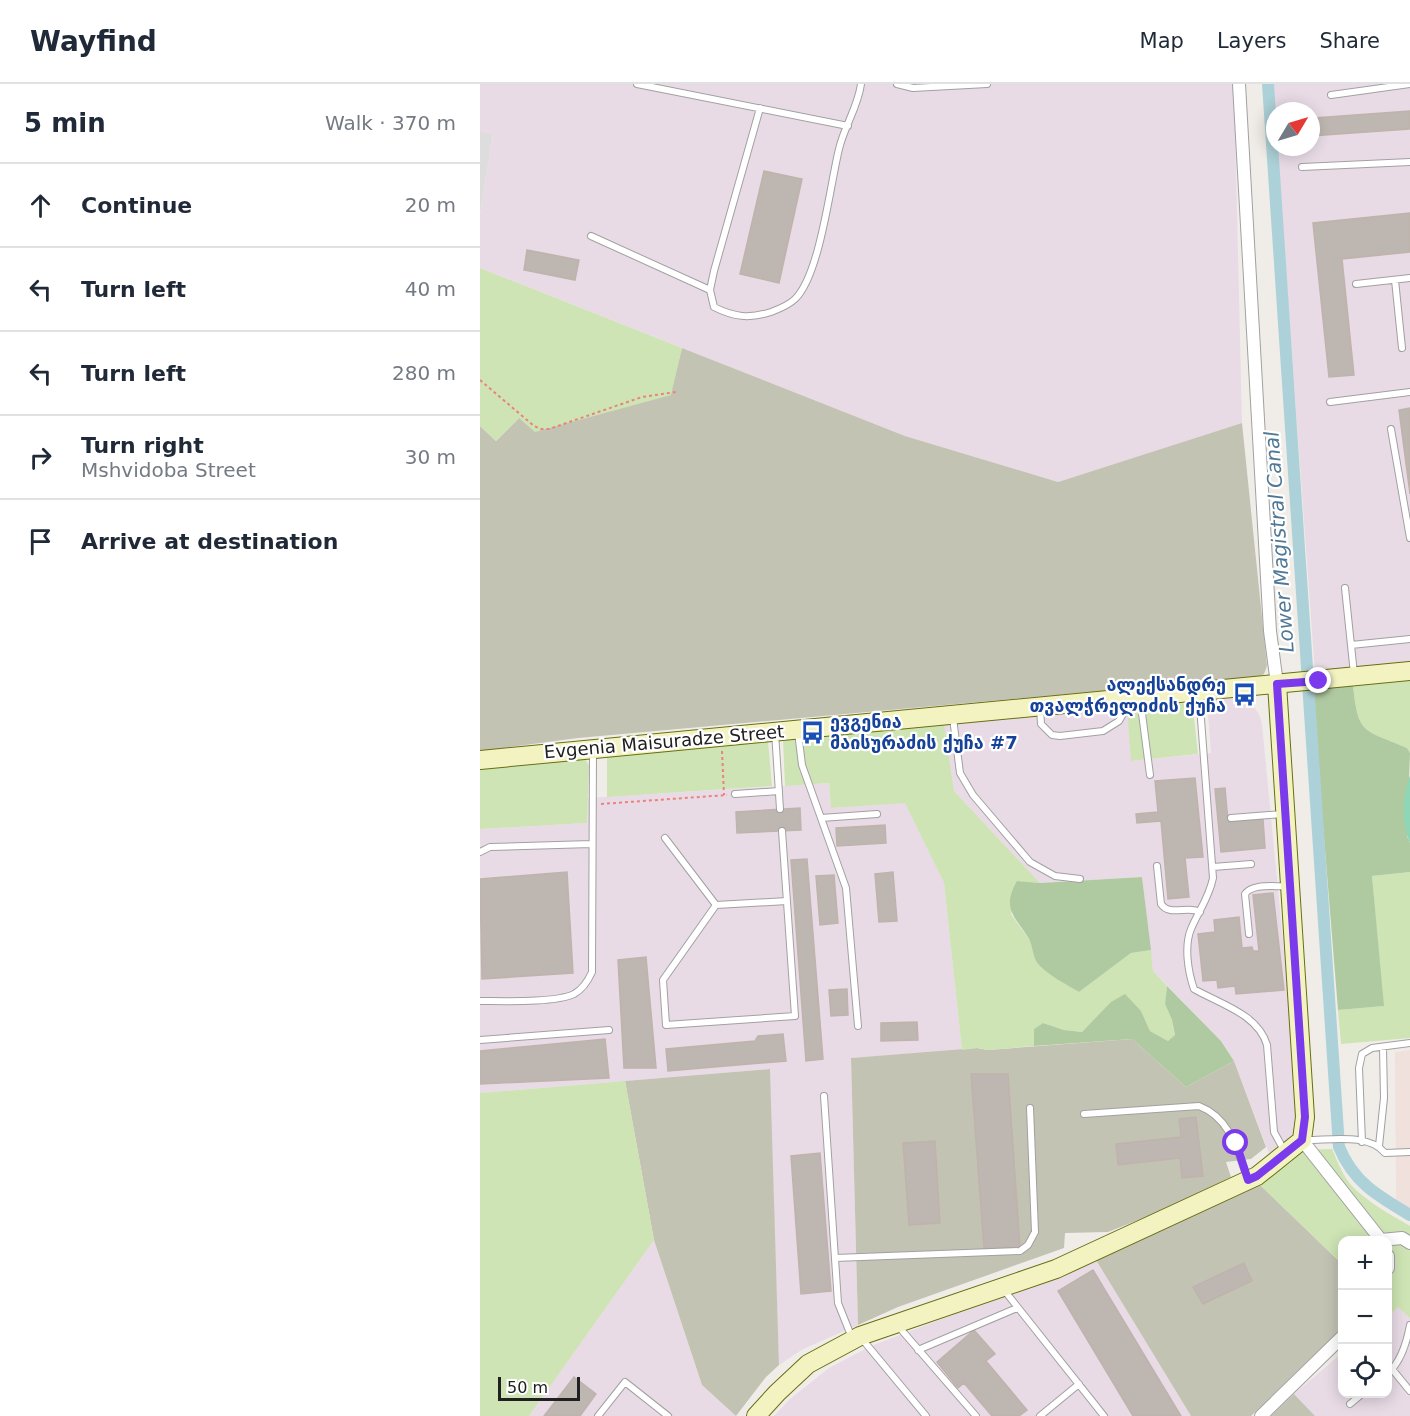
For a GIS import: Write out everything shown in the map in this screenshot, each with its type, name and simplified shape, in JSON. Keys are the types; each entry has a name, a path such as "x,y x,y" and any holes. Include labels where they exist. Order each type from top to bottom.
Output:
{"street":[{"path":"756,1416 808,1364 856,1338 1056,1269 1257,1176 1302,1140 1305,1117 1286,813 1284,684 1269,631 1239,84"},
{"name":"Evgenia Maisuradze Street","path":"480,760 1410,671"},
{"path":"1302,1140 1378,1236"},
{"path":"1392,1239 1402,1238 1410,1243"},
{"path":"1261,1416 1338,1341"}],"lane":[{"path":"637,84 848,126"},
{"path":"760,108 710,290 714,307 730,315 746,317 782,308 795,299 813,271 839,146 859,97 861,84"},
{"path":"897,84 913,88 987,84"},
{"path":"1331,94 1410,84"},
{"path":"1302,167 1410,162"},
{"path":"591,236 710,290"},
{"path":"1356,284 1410,278"},
{"path":"1395,280 1402,348"},
{"path":"1330,402 1410,392"},
{"path":"1391,429 1410,537"},
{"path":"1346,588 1354,677"},
{"path":"1351,645 1410,639"},
{"path":"1199,692 1213,878 1210,894 1190,930 1187,946 1191,981 1194,989 1249,1019 1259,1026 1264,1035 1268,1045 1274,1132 1286,1153"},
{"path":"1040,706 1041,724 1052,735 1060,736 1103,731 1119,721 1136,698"},
{"path":"1136,698 1149,775"},
{"path":"953,714 960,773 974,795 1030,862 1055,876 1080,879"},
{"path":"797,730 802,765 846,888 858,1026"},
{"path":"775,732 780,809"},
{"path":"480,1001 562,998 576,993 588,982 592,972 593,748"},
{"path":"735,794 779,791"},
{"path":"1231,818 1286,813"},
{"path":"821,818 877,814"},
{"path":"716,905 663,980 666,1025 795,1016 782,831"},
{"path":"665,838 716,905"},
{"path":"480,852 490,847 591,844"},
{"path":"1213,867 1251,864"},
{"path":"1156,866 1161,904 1164,909 1169,911 1192,909 1200,912"},
{"path":"1249,934 1245,894 1248,890 1290,886"},
{"path":"716,905 787,901"},
{"path":"480,1040 609,1030"},
{"path":"1362,1142 1359,1068 1362,1054 1372,1048 1410,1043"},
{"path":"1379,1146 1384,1098 1383,1047"},
{"path":"824,1096 838,1303 856,1338 926,1416"},
{"path":"1084,1113 1199,1106 1211,1110 1236,1143 1248,1180"},
{"path":"835,1258 1020,1251 1028,1245 1035,1232 1030,1108"},
{"path":"1302,1140 1324,1141 1345,1138 1379,1146 1384,1153 1410,1152"},
{"path":"1002,1288 1104,1416"},
{"path":"918,1350 1017,1308"},
{"path":"896,1324 976,1416"},
{"path":"1392,1368 1408,1340 1410,1325"},
{"path":"1392,1373 1410,1391"},
{"path":"598,1416 625,1382 668,1416"},
{"path":"1040,1416 1079,1384"},
{"path":"1350,1404 1357,1398"}],"path":[{"path":"480,380 534,426 542,429 549,429 642,397 676,392"},
{"path":"721,736 724,795"},
{"path":"592,804 735,794"}],"shaded area":[{"path":"480,84 1234,84 1242,423 1058,482 905,436 480,268 480,215 493,135 480,131"},
{"path":"1272,84 1410,84 1410,663 1315,673 1278,156 1320,156 1320,102 1273,102"},
{"path":"480,131 493,134 480,215"},
{"path":"682,348 905,436 1058,482 1242,423 1267,666 1264,674 1258,677 578,738 480,751 480,426 496,441 519,418 670,395"},
{"path":"1229,698 1243,700 1253,706 1262,724 1299,1105 1297,1130 1291,1139 1270,1156 1234,1061 1221,1041 1153,971 1142,877 1040,883 954,791 944,723 1127,706 1132,761 1211,753 1207,701"},
{"path":"829,783 831,808 905,802 944,883 962,1050 851,1058 858,1325 803,1349 779,1365 769,1069 480,1093 480,829 587,823 588,798"},
{"path":"1132,1039 1186,1087 1234,1061 1266,1147 1251,1159 1226,1162 1231,1177 1151,1215 1108,1232 1065,1233 1064,1248 898,1307 858,1325 851,1058"},
{"path":"1410,1050 1410,1209 1396,1200 1395,1052"},
{"path":"770,1069 779,1365 766,1377 736,1416 702,1385 654,1240 625,1081"},
{"path":"1258,1183 1338,1260 1338,1332 1251,1416 1191,1416 1096,1260"},
{"path":"654,1240 702,1385 736,1416 529,1416"},
{"path":"1096,1260 1191,1416 774,1416 790,1399 829,1368 871,1346"},
{"path":"1398,1306 1410,1318 1410,1416 1315,1416 1294,1394 1338,1356 1338,1398 1392,1398 1392,1312"},
{"path":"1294,1394 1315,1416 1271,1416"}],"green space":[{"path":"480,268 682,348 671,395 535,432 519,418 496,441 480,426"},
{"path":"1410,679 1410,753 1407,748 1372,733 1366,728 1358,714 1353,685"},
{"path":"1353,685 1358,714 1366,728 1372,733 1407,748 1410,753 1407,836 1410,843 1410,872 1372,876 1384,1006 1338,1010 1312,689"},
{"path":"1188,704 1193,709 1198,754 1131,761 1127,706"},
{"path":"944,723 954,791 1040,883 1017,881 1011,914 1030,941 1038,964 1079,992 1131,953 1151,950 1153,971 1167,986 1165,1004 1172,1020 1175,1036 1168,1041 1150,1031 1141,1011 1094,1020 1082,1032 1064,1030 1043,1023 1034,1029 1034,1046 962,1050 944,883 905,803 831,808 829,783 785,786 783,739"},
{"path":"768,741 772,786 607,797 607,756"},
{"path":"582,757 589,766 587,823 480,829 480,767"},
{"path":"1410,776 1410,843 1405,827 1404,810 1405,792"},
{"path":"1410,872 1410,1038 1341,1044 1338,1010 1383,1006 1372,876"},
{"path":"1142,877 1151,950 1131,953 1079,992 1039,965 1035,960 1029,939 1010,906 1012,891 1017,881 1040,883"},
{"path":"1167,986 1221,1041 1234,1061 1186,1087 1132,1039 1034,1046 1034,1029 1043,1023 1064,1030 1082,1032 1111,1002 1125,994 1141,1011 1150,1031 1168,1041 1175,1035 1165,1004"},
{"path":"625,1081 654,1240 529,1416 480,1416 480,1093"},
{"path":"1332,1149 1344,1176 1355,1189 1374,1204 1410,1226 1410,1318 1398,1307 1392,1311 1392,1236 1338,1236 1338,1260 1258,1183 1291,1162 1300,1150"}],"building":[{"path":"1410,111 1410,129 1320,135 1320,118"},
{"path":"764,171 802,179 779,283 740,274"},
{"path":"1410,213 1410,252 1342,259 1354,375 1329,377 1313,223"},
{"path":"527,250 579,260 575,280 524,270"},
{"path":"1410,408 1410,494 1399,410"},
{"path":"1195,778 1203,857 1185,858 1189,897 1168,899 1161,821 1137,823 1136,814 1158,812 1155,781"},
{"path":"1225,788 1228,822 1263,819 1265,848 1221,852 1215,789"},
{"path":"800,808 801,830 737,833 736,812"},
{"path":"885,825 886,843 837,846 836,828"},
{"path":"807,859 823,1059 806,1061 791,860"},
{"path":"567,872 573,973 482,979 480,879"},
{"path":"893,872 897,921 879,922 875,874"},
{"path":"834,875 838,923 820,925 816,876"},
{"path":"1273,893 1284,990 1236,994 1235,986 1218,988 1217,980 1203,981 1198,934 1215,932 1214,920 1239,917 1242,948 1252,947 1253,951 1259,951 1253,895"},
{"path":"646,957 656,1068 624,1068 618,960"},
{"path":"847,989 848,1015 831,1016 829,990"},
{"path":"917,1022 918,1040 881,1041 881,1023"},
{"path":"783,1034 786,1061 668,1071 666,1049 755,1041 758,1036"},
{"path":"605,1039 609,1078 480,1084 480,1051"},
{"path":"971,1074 1008,1074 1020,1247 984,1248"},
{"path":"1196,1117 1203,1176 1182,1178 1180,1158 1118,1165 1116,1144 1181,1137 1179,1119"},
{"path":"935,1141 940,1223 909,1225 903,1143"},
{"path":"820,1153 831,1291 801,1294 791,1156"},
{"path":"1244,1263 1252,1281 1203,1304 1193,1287"},
{"path":"1093,1270 1181,1416 1133,1416 1058,1291"},
{"path":"974,1330 995,1354 986,1361 1027,1410 1019,1416 992,1416 964,1383 958,1388 937,1362"},
{"path":"574,1377 596,1394 580,1416 544,1416"}],"waterway":[{"name":"Lower Magistral Canal","path":"1268,84 1339,1147 1352,1170 1368,1187 1410,1215"}],"place":[{"name":"ალექსანდრე თვალჭრელიძის ქუჩა","path":"1244,695"},
{"name":"ევგენია მაისურაძის ქუჩა #7","path":"812,732"}],"route":[{"path":"1236,1143 1248,1180 1257,1176 1302,1140 1305,1117 1277,684 1319,681"}]}
